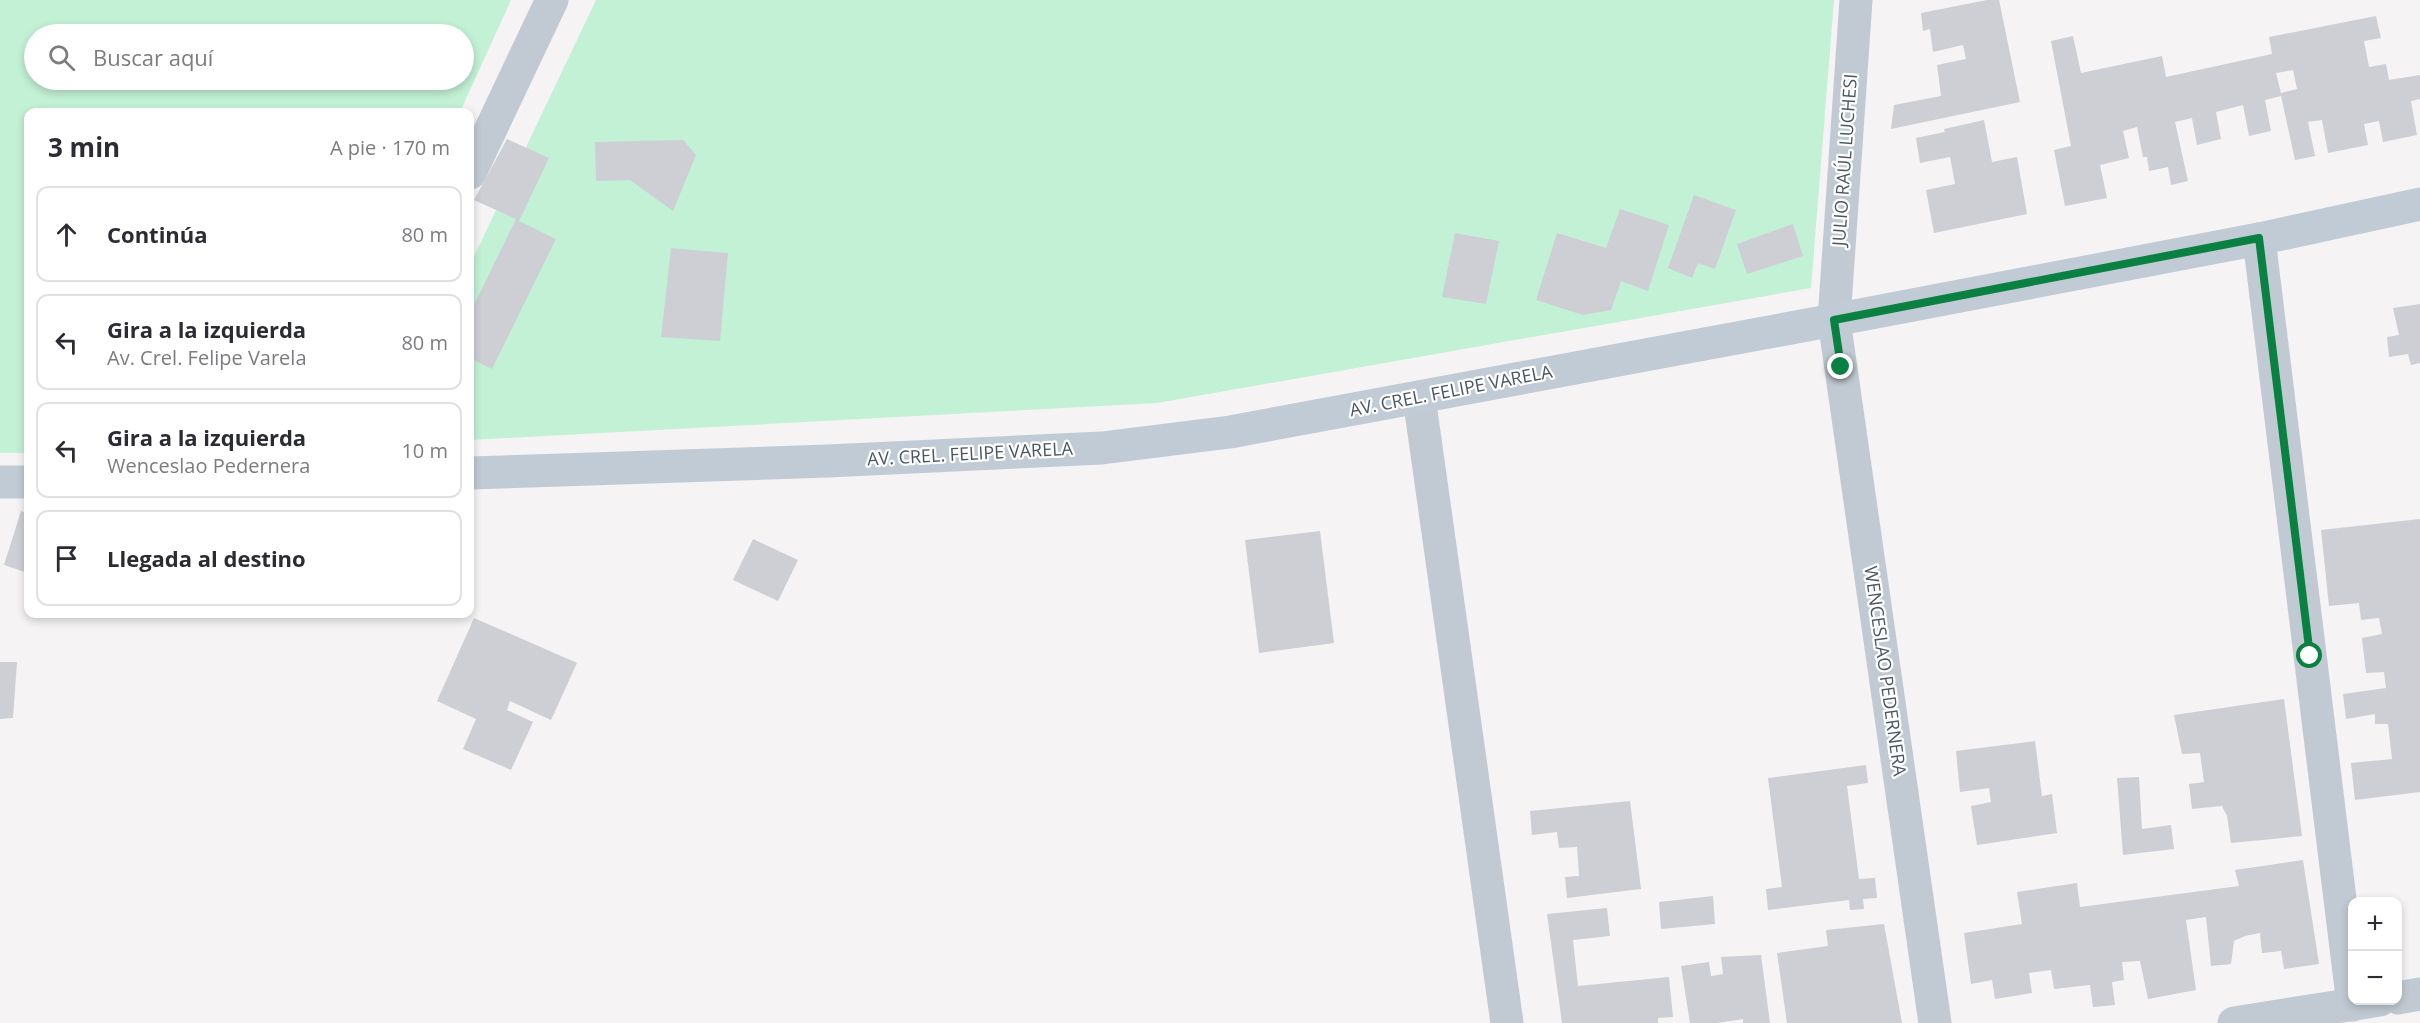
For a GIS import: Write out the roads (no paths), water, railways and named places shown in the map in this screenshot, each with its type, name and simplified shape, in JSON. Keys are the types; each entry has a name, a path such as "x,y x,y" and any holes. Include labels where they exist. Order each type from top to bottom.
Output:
{"main road":[{"name":"AV. CREL. FELIPE VARELA","path":"474,473 828,461 1102,448 1230,432 1834,320 2259,238 2420,204"},
{"path":"0,482 24,482"}],"street":[{"path":"474,165 552,0"},
{"name":"JULIO RAÚL LUCHESI","path":"1834,320 1856,0"},
{"path":"2259,238 2359,951"},
{"name":"WENCESLAO PEDERNERA","path":"1834,320 1935,1023"},
{"path":"1419,397 1507,1023"},
{"path":"2402,997 2420,994"},
{"path":"2234,1023 2353,1005"}]}
